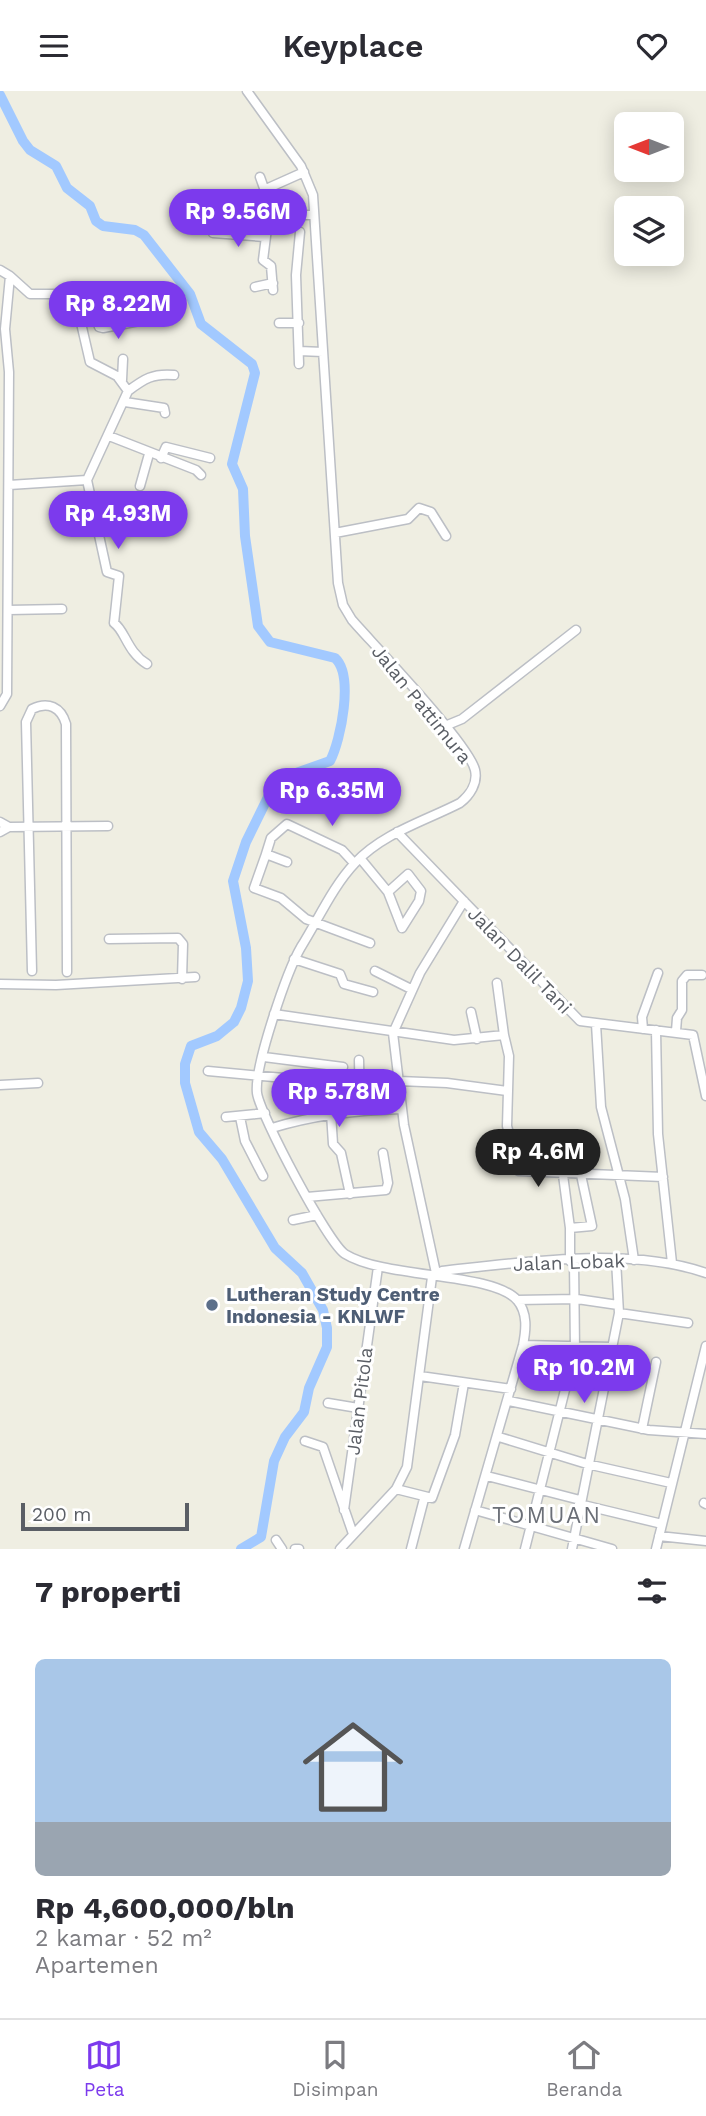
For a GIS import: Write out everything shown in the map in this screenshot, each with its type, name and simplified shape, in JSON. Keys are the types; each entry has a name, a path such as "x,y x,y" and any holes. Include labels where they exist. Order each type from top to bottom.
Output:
{"street":[{"name":"Jalan Pattimura","path":"247,91 304,172 311,187 335,533 343,605 352,620 446,728 475,769 474,786 460,803 397,832 357,861 294,959 274,1014 257,1094 307,1197 336,1247 353,1258 378,1267 493,1286 517,1300"},
{"path":"266,189 304,172"},
{"path":"255,287 273,287 271,266 263,261 270,205 260,177"},
{"path":"294,203 300,215 314,215"},
{"path":"299,365 296,275 300,232"},
{"path":"213,233 265,237"},
{"path":"0,269 30,294 72,295 80,313 90,362 122,380"},
{"path":"0,706 7,694 8,610 4,534 9,485 9,372 5,329 10,276"},
{"path":"80,313 93,307 100,328 149,322"},
{"path":"279,323 299,323"},
{"path":"299,351 323,352"},
{"path":"123,359 122,380 128,391"},
{"path":"146,664 131,651 117,625 118,576 107,571 87,479 128,391 148,376 174,375"},
{"path":"125,402 164,408 165,413"},
{"path":"109,436 161,459 196,470 201,475"},
{"path":"161,459 166,447 210,459"},
{"path":"140,486 149,454"},
{"path":"9,485 87,479"},
{"path":"335,533 408,519 419,508 431,512 446,537"},
{"path":"8,610 62,609"},
{"path":"446,728 462,719 576,630"},
{"path":"32,971 26,722 32,709 46,704 58,709 66,724 70,826 67,972"},
{"path":"0,822 9,827 108,826"},
{"path":"370,943 306,919 281,898 254,888 271,838 287,824 342,850 388,892 397,923 402,929 419,901 421,891 408,874 388,892"},
{"path":"0,832 9,827"},
{"name":"Jalan Dalil Tani","path":"397,832 576,1018 596,1024 690,1033 696,1043"},
{"path":"266,854 287,862"},
{"path":"340,1549 396,1489 407,1467 434,1275 402,1109 393,1033 411,989 464,901"},
{"path":"109,939 178,938 183,944 182,979"},
{"path":"294,959 340,974 344,984 373,992"},
{"path":"375,971 411,989"},
{"path":"643,1029 642,1017 658,973"},
{"path":"676,1031 682,1010 682,981 687,975 702,975"},
{"path":"0,984 195,977"},
{"path":"497,983 509,1056 506,1091 508,1126 519,1171 563,1175 663,1177"},
{"path":"471,1012 477,1039"},
{"path":"274,1014 454,1040 504,1035"},
{"path":"596,1024 599,1095 634,1260"},
{"path":"656,1030 658,1134 672,1263"},
{"path":"706,1042 696,1043 706,1095"},
{"path":"264,1057 343,1067"},
{"path":"359,1060 360,1110"},
{"path":"208,1071 260,1074 360,1086"},
{"path":"399,1081 447,1083 506,1091"},
{"path":"329,1082 334,1146 341,1153 350,1194"},
{"path":"0,1085 38,1083"},
{"path":"272,1128 360,1110 402,1109"},
{"path":"226,1117 265,1112"},
{"path":"240,1117 246,1141 263,1176"},
{"path":"307,1197 386,1190 388,1183 383,1153"},
{"path":"526,1549 576,1347 577,1299 563,1175"},
{"path":"570,1228 592,1226 581,1175"},
{"path":"293,1220 317,1215"},
{"path":"572,1549 579,1502 619,1309 616,1260"},
{"name":"Jalan Lobak","path":"434,1275 505,1264 616,1260 672,1263 706,1273"},
{"name":"Jalan Pitola","path":"353,1534 344,1510 378,1267"},
{"path":"464,1549 499,1437 523,1345 526,1320 517,1300 577,1299 688,1323"},
{"path":"523,1345 611,1347"},
{"path":"656,1549 706,1346"},
{"path":"642,1429 656,1362"},
{"path":"420,1376 511,1389"},
{"path":"396,1489 424,1499 432,1498 455,1435 464,1383"},
{"path":"509,1401 642,1429 706,1434"},
{"path":"328,1403 358,1408"},
{"path":"499,1437 587,1464 671,1483"},
{"path":"305,1441 323,1447 344,1510"},
{"path":"487,1476 662,1524"},
{"path":"411,1549 424,1499"},
{"path":"475,1510 612,1549"},
{"path":"659,1536 706,1541"},
{"path":"276,1540 282,1549"}],"waterway":[{"path":"0,95 23,141 30,150 56,166 67,188 90,206 96,221 103,226 135,230 144,235 190,294 201,324 252,364 255,373 232,464 243,489 245,536 258,626 270,642 335,658 341,666 344,678 344,708 330,761 282,778 274,785 246,842 233,881 246,948 248,981 241,1008 234,1022 217,1036 191,1046 185,1064 185,1083 199,1132 222,1159 275,1248 302,1273 323,1310 327,1328 327,1347 309,1388 304,1412 285,1437 274,1461 261,1537 241,1549"}],"place":[{"name":"Lutheran Study Centre Indonesia - KNLWF","path":"212,1305"}],"district":[{"name":"TOMUAN","path":"547,1515"}]}
